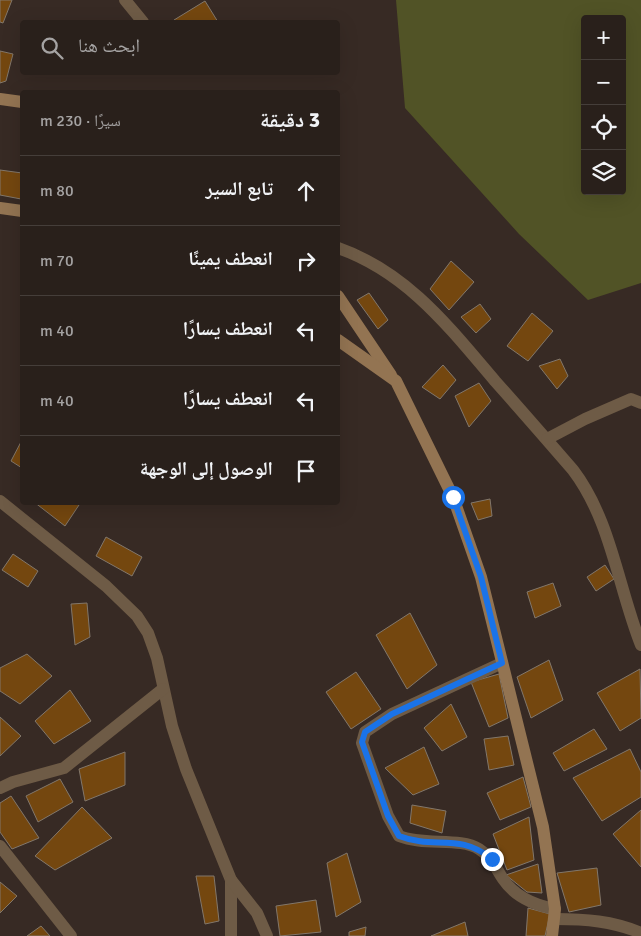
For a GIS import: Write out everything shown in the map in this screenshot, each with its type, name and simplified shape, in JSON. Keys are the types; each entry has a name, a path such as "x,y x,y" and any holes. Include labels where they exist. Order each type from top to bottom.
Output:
{"street":[{"path":"125,0 141,20"},
{"path":"0,99 20,102"},
{"path":"0,208 20,211"},
{"path":"340,249 374,264 394,276 433,310 547,439 582,482 601,521 641,645"},
{"path":"340,299 396,382 453,497 481,577 542,827 555,914 552,936"},
{"path":"340,341 396,382"},
{"path":"547,439 585,418 631,400 641,403"},
{"path":"0,501 106,586 136,616 151,641 186,769 231,880 257,912 267,936"},
{"path":"502,663 392,714 365,732 362,742 388,816 399,836 411,841 461,843 478,848 492,859 503,879 517,894 530,903 555,914 611,923 641,933"},
{"path":"0,788 13,782 64,768 163,689"},
{"path":"0,846 71,936"},
{"path":"231,880 231,936"}],"green space":[{"path":"396,0 641,0 641,283 588,300 519,234 405,108"}],"building":[{"path":"0,0 12,0 3,23 0,22"},
{"path":"205,1 217,20 174,20"},
{"path":"0,51 13,54 6,81 0,83"},
{"path":"0,170 20,173 20,199 0,195"},
{"path":"451,261 474,282 449,310 430,289"},
{"path":"369,293 388,320 378,329 357,300"},
{"path":"480,304 491,319 476,333 461,317"},
{"path":"532,313 553,331 528,361 507,346"},
{"path":"560,359 568,376 557,389 539,366"},
{"path":"443,365 456,380 440,399 422,387"},
{"path":"479,383 491,401 469,427 455,396"},
{"path":"20,444 20,467 11,461"},
{"path":"490,499 492,516 478,520 471,503"},
{"path":"38,505 79,505 65,526"},
{"path":"106,537 142,557 132,576 96,556"},
{"path":"13,554 38,571 28,587 2,570"},
{"path":"605,565 614,579 596,591 587,577"},
{"path":"553,583 561,606 535,618 527,592"},
{"path":"87,603 90,637 75,645 71,604"},
{"path":"410,613 437,665 407,689 376,635"},
{"path":"27,654 52,676 20,704 0,691 0,668"},
{"path":"549,660 563,700 531,718 517,677"},
{"path":"640,669 641,718 620,731 597,693"},
{"path":"356,672 381,709 351,729 326,692"},
{"path":"499,674 508,718 489,727 471,682"},
{"path":"70,690 91,721 54,744 35,721"},
{"path":"451,704 467,737 442,751 424,728"},
{"path":"0,717 21,736 0,756"},
{"path":"594,729 607,749 564,771 553,753"},
{"path":"508,736 514,765 489,770 484,739"},
{"path":"424,747 439,784 413,795 385,768"},
{"path":"630,749 641,772 641,797 602,821 573,778"},
{"path":"125,752 125,785 85,801 79,769"},
{"path":"523,777 531,807 500,820 487,793"},
{"path":"60,779 73,802 38,822 26,796"},
{"path":"11,796 39,838 12,849 0,832 0,803"},
{"path":"412,805 446,811 442,833 410,823"},
{"path":"82,807 112,838 55,870 35,856"},
{"path":"641,810 641,867 613,834"},
{"path":"529,817 534,860 507,870 493,834"},
{"path":"347,853 361,902 336,917 327,863"},
{"path":"538,864 542,893 527,892 506,875"},
{"path":"597,868 601,905 569,912 557,873"},
{"path":"196,876 214,876 219,921 205,924"},
{"path":"0,882 17,896 0,913"},
{"path":"316,900 321,932 280,936 276,906"},
{"path":"528,908 550,914 545,936 526,936"},
{"path":"465,922 468,936 431,936"},
{"path":"41,926 50,936 27,936"},
{"path":"366,927 365,936 349,936 349,932"}],"route":[{"path":"453,497 481,577 502,663 392,714 365,732 362,742 365,755 377,780 388,816 399,836 411,841 461,843 478,848 492,859"}]}
